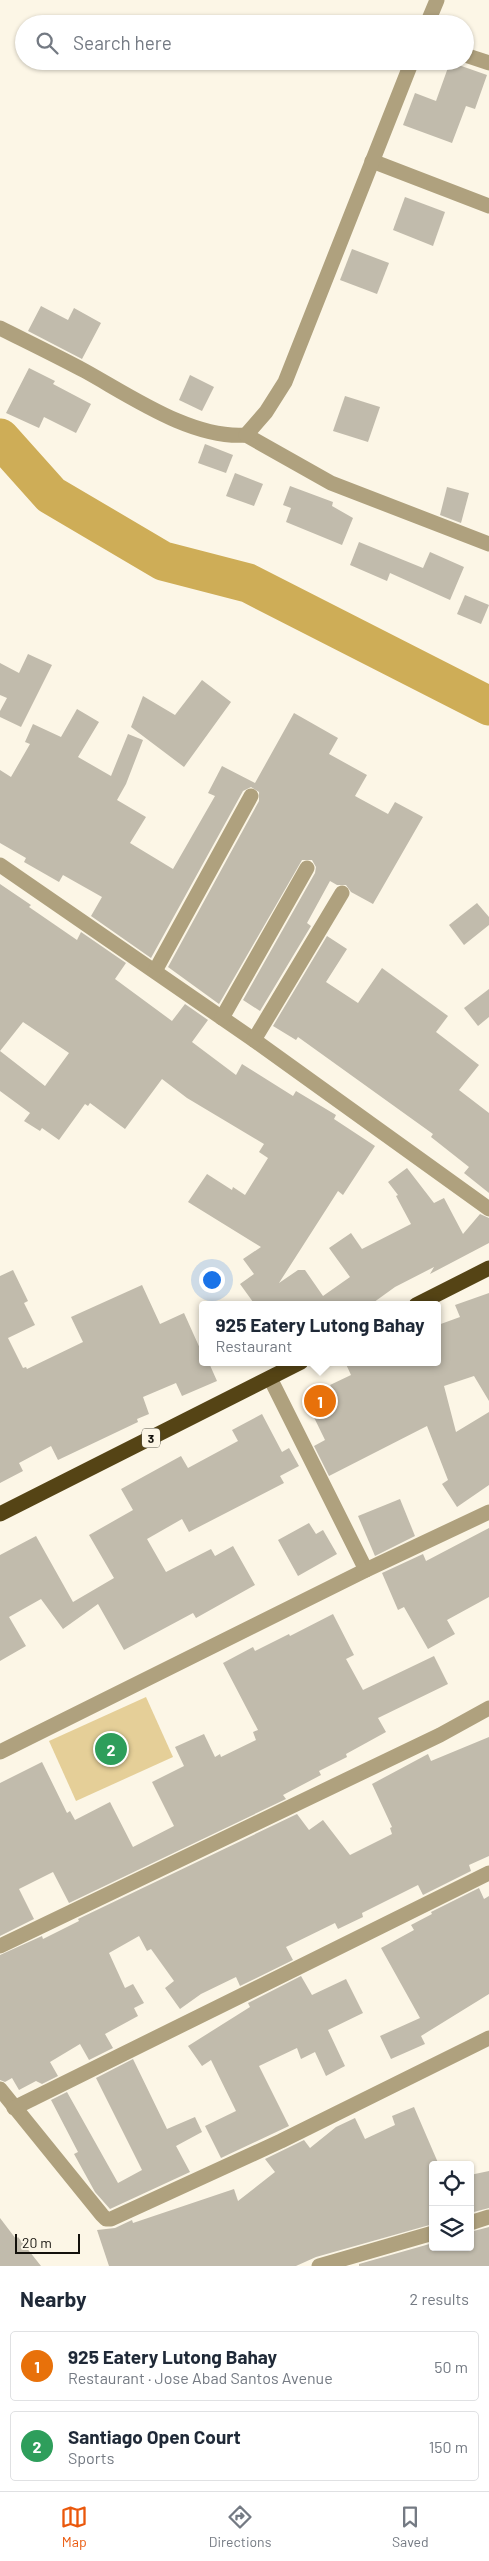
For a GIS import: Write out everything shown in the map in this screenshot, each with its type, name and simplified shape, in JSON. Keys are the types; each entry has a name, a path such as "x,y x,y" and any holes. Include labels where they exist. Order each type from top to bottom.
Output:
{"highway":[{"path":"424,1301 489,1268"},
{"name":"3","path":"0,1514 293,1366"}],"street":[{"path":"431,15 437,0"},
{"path":"474,58 489,63"},
{"path":"246,435 266,412 285,382 408,70"},
{"path":"372,161 489,206"},
{"path":"0,328 150,407 190,425 212,433 230,436 246,435 331,483 489,544"},
{"path":"155,971 251,796"},
{"path":"0,865 254,1040 489,1209"},
{"path":"222,1018 307,868"},
{"path":"254,1040 342,893"},
{"path":"270,1378 366,1570"},
{"path":"0,1752 366,1570 489,1512"},
{"path":"0,1946 440,1736 489,1708"},
{"path":"14,2108 489,1873"},
{"path":"0,2089 102,2215 106,2219 111,2219 272,2145 489,2038"},
{"path":"474,2222 489,2218"},
{"path":"319,2266 429,2234"}],"shaded area":[{"path":"146,1697 173,1757 76,1801 49,1741"}],"building":[{"path":"447,70 473,70 487,75 475,109 466,106 452,143 403,125 415,93 436,101"},
{"path":"405,197 445,212 433,246 393,230"},
{"path":"352,249 389,263 377,294 340,280"},
{"path":"41,306 68,320 74,308 101,323 82,359 28,331"},
{"path":"29,368 55,381 53,384 91,404 76,433 44,417 39,428 6,413"},
{"path":"190,375 214,387 202,411 179,400"},
{"path":"345,396 380,407 368,442 333,431"},
{"path":"205,444 233,455 226,473 198,463"},
{"path":"235,473 263,484 254,506 226,496"},
{"path":"290,486 333,502 332,506 353,518 342,545 286,522 291,508 283,505"},
{"path":"447,487 469,493 461,523 440,515"},
{"path":"359,542 423,568 430,552 464,567 450,600 390,573 387,581 350,565"},
{"path":"465,595 489,605 481,624 457,614"},
{"path":"28,654 52,665 21,727 0,717 0,711 7,698 0,695 0,663 19,673"},
{"path":"202,680 231,702 184,767 131,727 143,696 175,715"},
{"path":"77,709 99,722 78,757 111,776 128,734 143,740 126,784 117,800 146,817 130,843 173,869 215,796 208,793 222,766 255,783 294,713 338,738 329,754 367,775 355,796 388,814 395,802 423,817 373,904 351,892 346,885 337,885 330,881 307,923 311,926 260,1011 243,1000 315,873 316,867 312,860 302,860 219,1004 168,967 259,801 259,792 251,787 243,791 151,958 91,916 102,897 63,875 59,882 24,862 26,858 0,843 0,770 11,777 30,744 25,742 33,724 61,737"},
{"path":"0,884 31,905 29,907 77,940 81,932 126,963 115,979 172,1021 185,1004 208,1020 192,1042 236,1075 242,1064 293,1096 296,1091 336,1115 334,1119 375,1146 343,1195 338,1191 279,1283 298,1270 305,1270 323,1296 350,1277 329,1248 351,1233 362,1249 411,1224 396,1196 398,1195 388,1182 407,1168 434,1203 444,1198 463,1234 480,1214 489,1218 489,1243 430,1274 434,1267 395,1287 376,1301 252,1301 240,1284 254,1274 243,1259 261,1247 188,1202 207,1174 232,1190 233,1187 245,1195 268,1158 259,1152 264,1144 187,1098 162,1079 125,1129 90,1103 88,1106 85,1104 59,1140 42,1128 40,1131 24,1121 30,1113 0,1091","holes":["23,1022 69,1053 45,1086 0,1051"]},
{"path":"477,903 489,917 489,925 464,945 449,925"},
{"path":"327,936 347,949 326,982 358,1003 382,968 448,1016 436,1032 479,1065 459,1090 489,1113 489,1193 464,1173 469,1167 431,1137 433,1134 298,1037 296,1040 273,1026"},
{"path":"489,989 489,1017 478,1026 464,1008"},
{"path":"13,1270 28,1301 24,1303 35,1325 8,1338 23,1368 26,1367 27,1369 83,1342 71,1317 142,1285 160,1324 184,1313 199,1346 199,1366 210,1366 217,1381 182,1396 176,1383 143,1397 149,1414 137,1419 138,1422 58,1460 51,1446 19,1463 23,1471 0,1483 0,1276"},
{"path":"489,1293 489,1401 474,1376 444,1386 456,1432 489,1412 489,1485 457,1507 442,1484 448,1480 427,1426 329,1476 314,1446 325,1440 306,1401 332,1388 330,1385 351,1375 347,1366 441,1366 441,1324 460,1317 455,1305"},
{"path":"262,1414 282,1452 289,1448 299,1466 280,1476 284,1483 189,1532 182,1519 147,1539 166,1572 211,1549 215,1556 233,1546 255,1585 196,1618 193,1613 124,1650 98,1604 63,1629 41,1599 9,1617 26,1646 0,1661 0,1555 36,1536 73,1602 114,1578 89,1535 133,1510 121,1489 181,1456 188,1468 238,1441 232,1430"},
{"path":"400,1499 415,1536 375,1556 358,1516"},
{"path":"309,1523 316,1534 323,1530 337,1554 298,1576 278,1540"},
{"path":"489,1528 489,1597 447,1620 455,1634 428,1649 404,1607 398,1610 382,1573 423,1554 426,1561"},
{"path":"333,1614 354,1655 346,1659 363,1690 434,1656 448,1684 378,1718 386,1732 346,1754 347,1757 319,1771 321,1775 283,1795 286,1799 69,1903 53,1872 19,1889 34,1919 0,1936 0,1783 42,1762 67,1813 70,1811 75,1820 110,1802 133,1847 174,1826 152,1782 184,1766 175,1747 204,1734 215,1757 220,1754 221,1757 256,1740 253,1732 258,1730 223,1663 253,1647 255,1651 289,1634 290,1636"},
{"path":"489,1737 489,1856 469,1865 471,1871 423,1895 418,1885 362,1913 363,1917 338,1929 335,1923 286,1947 293,1960 240,1986 236,1977 201,1994 180,2009 165,1988 174,1981 151,1949 147,1951 139,1936 109,1953 125,1988 133,1984 144,2003 134,2008 138,2016 105,2034 113,2048 89,2060 80,2044 50,2062 58,2076 42,2084 36,2081 19,2090 12,2078 5,2082 0,2080 0,1955 42,1936 43,1939 79,1921 78,1919 297,1814 309,1830 323,1820 350,1855 392,1834 390,1828 392,1827 372,1784 428,1754 431,1761"},
{"path":"479,1888 484,1899 489,1896 489,1994 421,2036 425,2044 391,2059 380,2036 420,2018 381,1948 414,1930 411,1925 432,1914 431,1912"},
{"path":"301,1976 312,1995 346,1979 363,2013 328,2030 345,2066 326,2076 315,2052 301,2059 297,2048 259,2066 289,2126 221,2158 205,2126 236,2111 211,2060 202,2066 188,2046 250,2007 248,2003"},
{"path":"133,2059 167,2129 195,2117 202,2132 176,2146 190,2172 110,2209 95,2192 74,2154 78,2152 51,2100 67,2092 118,2183 142,2170 96,2078"},
{"path":"414,2107 437,2161 429,2161 429,2225 316,2257 296,2266 109,2266 97,2230 115,2228 132,2220 133,2223 234,2189 238,2201 275,2172 265,2159 304,2140 310,2148 336,2127 355,2118 365,2139 395,2125 392,2116"},
{"path":"489,2171 489,2208 474,2212 474,2206 474,2174"},
{"path":"0,2218 16,2239 18,2237 41,2266 0,2266"},
{"path":"489,2227 489,2266 359,2266 359,2264 429,2244 429,2251 474,2251 474,2231"}],"waterway":[{"path":"0,438 51,495 163,561 248,583 489,706"}],"place":[{"name":"925 Eatery Lutong Bahay","path":"320,1401"},
{"name":"Santiago Open Court","path":"111,1749"}]}
